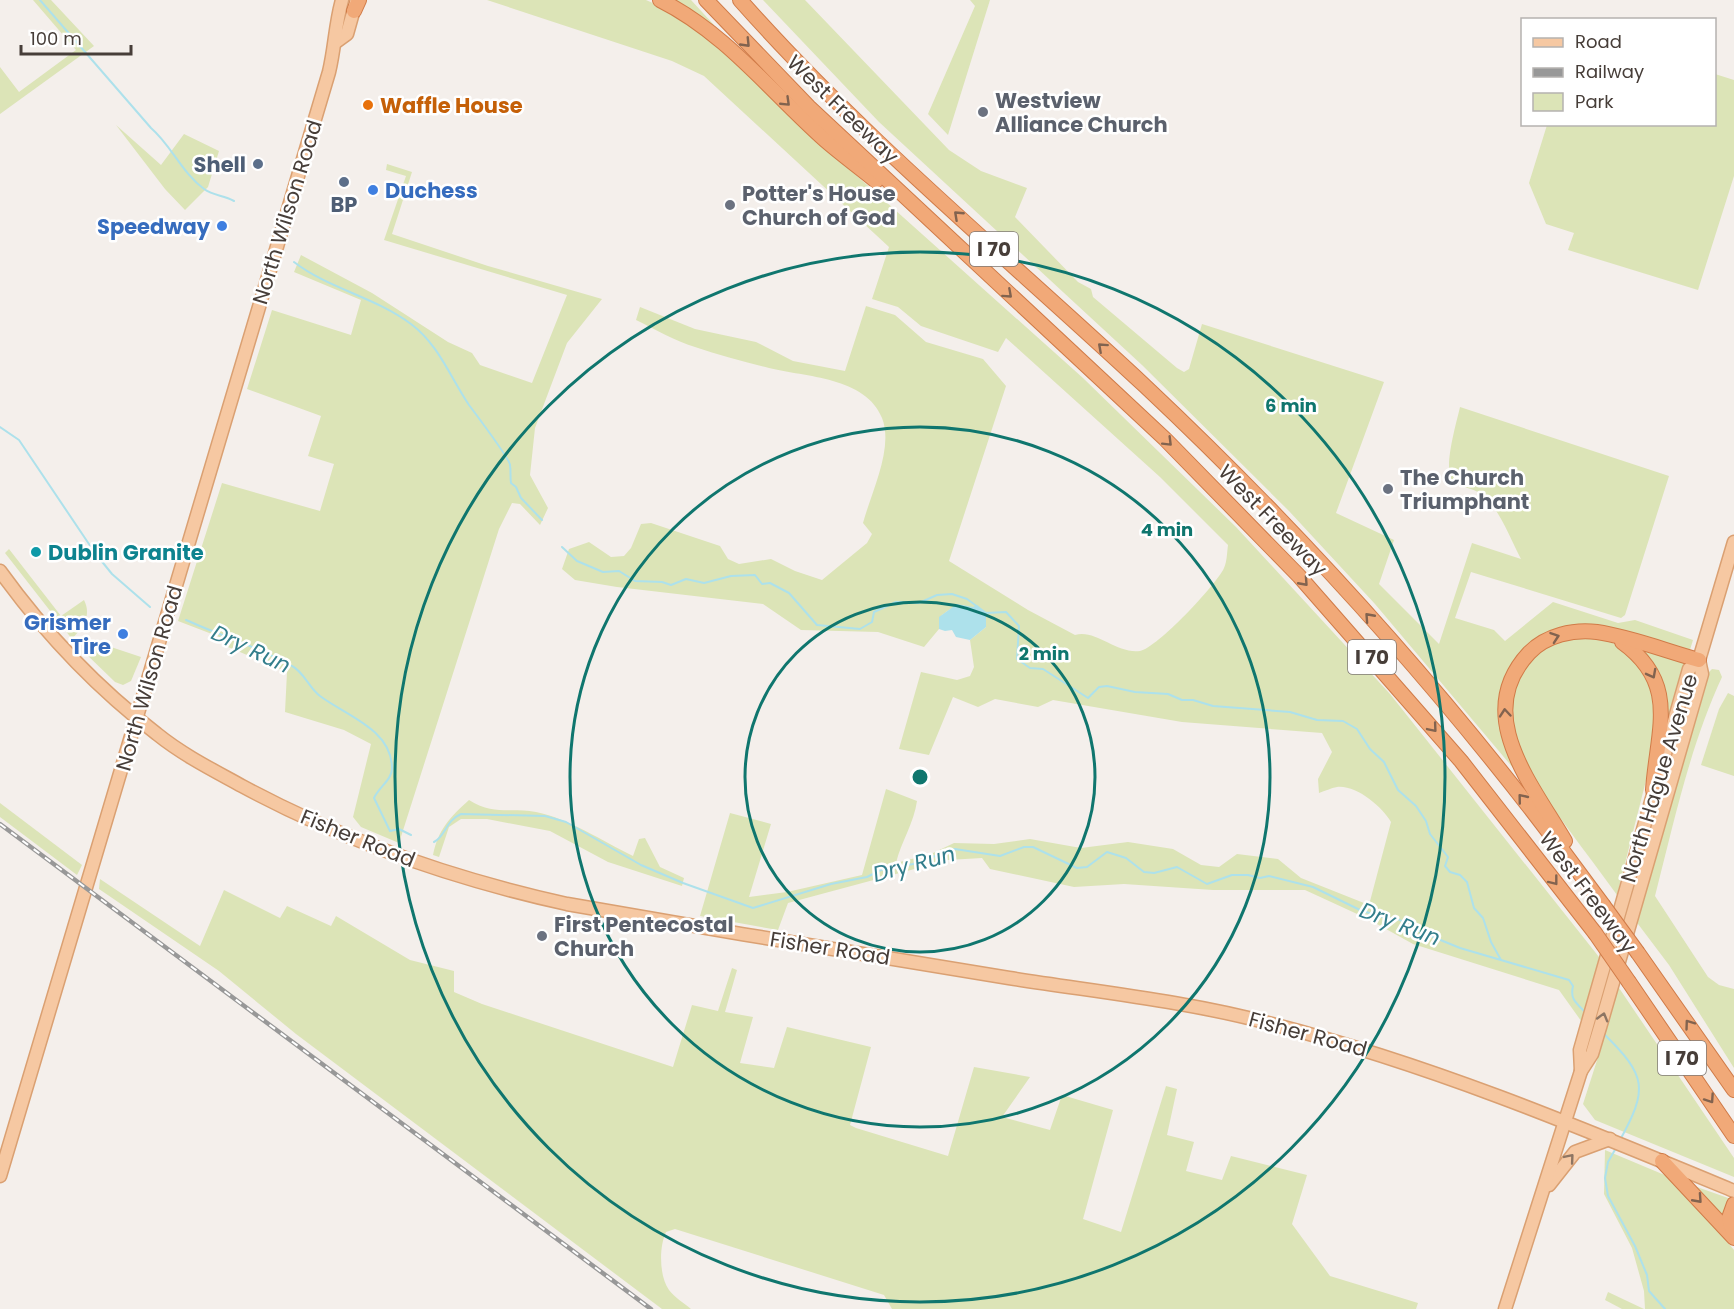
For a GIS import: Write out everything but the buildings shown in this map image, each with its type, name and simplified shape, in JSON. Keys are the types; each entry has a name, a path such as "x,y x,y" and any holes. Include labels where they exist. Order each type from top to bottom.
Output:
{"highway":[{"path":"660,0 681,10 719,38 825,140 950,241"},
{"name":"West Freeway","path":"706,0 809,106 950,241 1126,401 1299,576 1461,761 1595,933 1734,1136"},
{"name":"West Freeway","path":"740,0 868,131 1145,386 1269,510 1420,675 1552,836 1734,1090"},
{"path":"745,0 759,21"},
{"path":"1583,878 1569,847 1517,759 1509,739 1504,705 1508,683 1513,673 1532,649 1544,641 1572,632 1610,635 1699,660"},
{"path":"1610,635 1631,649 1646,663 1659,689 1662,730 1653,790"},
{"path":"1662,1161 1734,1237"},
{"path":"1734,1204 1729,1218 1734,1237"}],"main road":[{"name":"North Wilson Road","path":"0,1176 138,719 336,42 334,30 342,0"},
{"name":"North Wilson Road","path":"336,42 347,34 356,4"},
{"name":"North Hague Avenue","path":"1505,1309 1581,1071 1592,1054 1601,1024 1702,674 1699,660 1734,542"},
{"name":"Fisher Road","path":"0,571 39,622 69,655 138,719 180,751 273,802 388,853 500,888 588,908 1238,1016 1359,1047 1427,1069 1610,1138 1734,1191"},
{"name":"North Hague Avenue","path":"1581,1071 1580,1050 1653,790 1689,669 1699,660"},
{"path":"1542,1194 1575,1152 1610,1138"}],"green space":[{"path":"33,0 51,0 94,46 0,114 0,67 19,92 76,50"},
{"path":"487,0 646,0 675,13 735,60 809,133 1083,378 1236,527 1390,694 1599,957 1584,1025 1559,990 1413,944 1368,919 1305,890 1213,890 1124,884 1074,887 990,869 982,858 948,860 788,903 778,930 700,916 730,813 771,824 749,897 787,892 862,875 886,789 917,801 896,863 931,854 954,843 994,844 1030,839 1081,848 1128,842 1173,849 1201,865 1219,867 1237,854 1278,859 1301,878 1369,905 1391,822 1382,810 1361,793 1345,787 1337,787 1319,793 1318,779 1332,752 1322,733 1182,722 1053,700 1038,707 995,699 978,707 953,697 929,755 899,749 921,672 957,680 970,676 974,667 970,640 986,627 976,613 966,606 954,607 939,618 939,629 924,647 878,632 801,630 763,604 575,580 562,569 569,549 589,542 611,557 624,556 631,548 641,524 651,523 720,546 728,559 739,564 771,559 795,571 822,580 867,543 872,534 863,523 880,470 885,443 882,418 874,404 863,394 833,381 769,368 680,342 636,320 640,307 695,329 756,342 793,361 845,371 866,306 895,315 926,342 983,359 1006,386 949,561 1028,610 1075,635 1091,635 1131,651 1140,651 1148,647 1186,614 1219,576 1224,568 1228,545 1160,477 1006,338 998,352 921,326 898,307 872,299 889,247 704,76 672,61"},
{"path":"668,0 691,0 714,25 712,26"},
{"path":"763,0 805,0 949,150 981,171 1027,188 1015,217 1078,282 1091,289 1093,297 1177,368 1184,372 1189,369 1202,324 1384,382 1336,513 1394,540 1379,584 1439,644 1472,543 1521,559 1501,519 1486,498 1478,492 1461,486 1450,476 1450,457 1460,407 1669,476 1625,615 1621,618 1471,572 1455,618 1494,630 1505,641 1553,602 1618,623 1635,620 1693,640 1689,653 1603,628 1552,632 1502,691 1519,775 1375,604 1289,511 1142,365 879,122"},
{"path":"970,0 990,0 948,135 928,114 975,6"},
{"path":"1716,74 1734,80 1734,176 1698,290 1568,250 1574,233 1546,224 1529,183 1547,126 1716,126"},
{"path":"116,125 161,165 184,134 219,151 208,187 185,210 165,189"},
{"path":"387,164 412,172 392,234 488,266 602,299 567,343 535,428 530,475 548,508 540,525 520,504 512,503 499,529 399,843 361,827 353,817 371,744 344,730 285,712 287,672 228,647 230,641 178,621 222,483 320,511 334,464 308,456 321,416 247,389 272,310 351,335 361,300 294,272 301,255 372,293 448,342 472,353 480,365 532,383 567,295 384,240 406,176 386,170"},
{"path":"9,549 61,616 84,600 87,616 83,626 72,639 5,553"},
{"path":"1584,636 1607,640 1631,653 1654,687 1656,741 1617,895 1532,776 1522,758 1512,726 1513,693 1527,664 1538,652 1553,643"},
{"path":"96,642 141,657 131,681 123,685 115,682 82,650"},
{"path":"1640,646 1688,660 1668,724 1665,723"},
{"path":"1712,669 1719,670 1722,677 1692,757 1655,896 1708,977 1719,985 1734,989 1734,1068 1669,965 1635,920 1706,675"},
{"path":"1728,693 1734,696 1734,776 1701,765 1719,709"},
{"path":"469,800 494,810 526,811 549,815 633,856 639,839 645,838 660,867 684,878 682,886 608,862 550,831 487,819 461,819 449,827 439,857 433,855 438,838 446,824"},
{"path":"0,803 82,865 77,875 0,817"},
{"path":"100,879 200,946 224,890 280,918 287,906 331,926 336,916 410,960 454,971 454,992 482,1004 673,1067 692,1005 718,1011 732,968 737,970 725,1012 753,1017 740,1063 774,1068 787,1027 871,1047 850,1125 856,1128 948,1156 974,1067 1030,1077 1002,1117 1050,1130 1062,1095 1113,1110 1083,1219 1121,1232 1166,1086 1177,1089 1167,1135 1194,1142 1186,1171 1222,1180 1231,1156 1307,1175 1292,1224 1330,1276 1418,1303 1416,1309 892,1309 884,1295 675,1229 666,1232 662,1245 663,1277 671,1293 691,1309 662,1309 296,1034 219,971 99,889"},
{"path":"1617,985 1734,1158 1734,1177 1595,1120 1583,1104 1601,1048"},
{"path":"1605,1150 1667,1176 1689,1196 1734,1250 1734,1309 1645,1309 1644,1291 1632,1248 1604,1194"},
{"path":"1697,1187 1731,1199 1724,1222 1696,1190"},
{"path":"1608,1292 1644,1309 1622,1309 1605,1300"}],"water":[{"path":"957,604 973,607 977,605 986,613 986,627 970,640 956,637 952,630 939,629 939,617"}],"waterway":[{"path":"40,0 165,142 196,182 208,191 234,201"},
{"path":"294,262 322,279 397,315 421,332 437,351 469,405 508,461 511,483 516,487 521,498 542,520"},
{"name":"Dry Run","path":"0,427 19,440 95,553 112,574 150,607"},
{"path":"562,547 577,561 603,572 619,571 635,581 662,582 671,585 686,579 704,583 731,576 755,575 762,584 770,583 789,593 817,625 860,629 872,622 874,612 896,602 919,603 937,595 952,594 967,599 986,613 1006,612 1019,626 1017,659 1030,668 1043,669 1088,698 1099,687 1107,686 1135,692 1168,694 1182,700 1193,700 1213,706 1290,712 1317,720 1343,721 1357,729 1370,749 1384,762 1398,790 1416,806 1426,821 1430,834 1448,857 1445,866 1450,872 1460,875 1467,882 1474,908 1483,918 1491,942 1501,960"},
{"name":"Dry Run","path":"186,620 292,666 320,696 365,724 375,733 390,754 392,771 374,798 390,831 399,829 411,835"},
{"name":"Dry Run","path":"434,842 452,820 461,814 545,816 566,822 641,865 753,908 831,884 867,877 881,870 913,864 955,849 1000,856 1024,847 1033,847 1077,868 1087,867 1107,852 1126,858 1144,872 1154,873 1177,867 1207,884 1232,875 1248,875 1260,878 1269,876 1313,887 1360,910 1398,919 1421,932 1460,948 1569,980 1573,986 1574,1000 1584,1011"},
{"name":"Dry Run","path":"1604,1034 1629,1061 1639,1084 1639,1095 1635,1108 1620,1140"},
{"name":"Dry Run","path":"1616,1148 1608,1162 1605,1178 1608,1196 1635,1246 1647,1275 1649,1291 1665,1309"}],"railway":[{"path":"0,824 651,1309"}],"place":[{"name":"Waffle House","path":"368,105"},
{"name":"Westview Alliance Church","path":"983,112"},
{"name":"Shell","path":"258,164"},
{"name":"BP","path":"344,182"},
{"name":"Duchess","path":"373,190"},
{"name":"Potter's House Church of God","path":"730,205"},
{"name":"Speedway","path":"222,226"},
{"name":"The Church Triumphant","path":"1388,489"},
{"name":"Dublin Granite","path":"36,552"},
{"name":"Grismer Tire","path":"123,634"},
{"name":"First Pentecostal Church","path":"542,936"}]}
